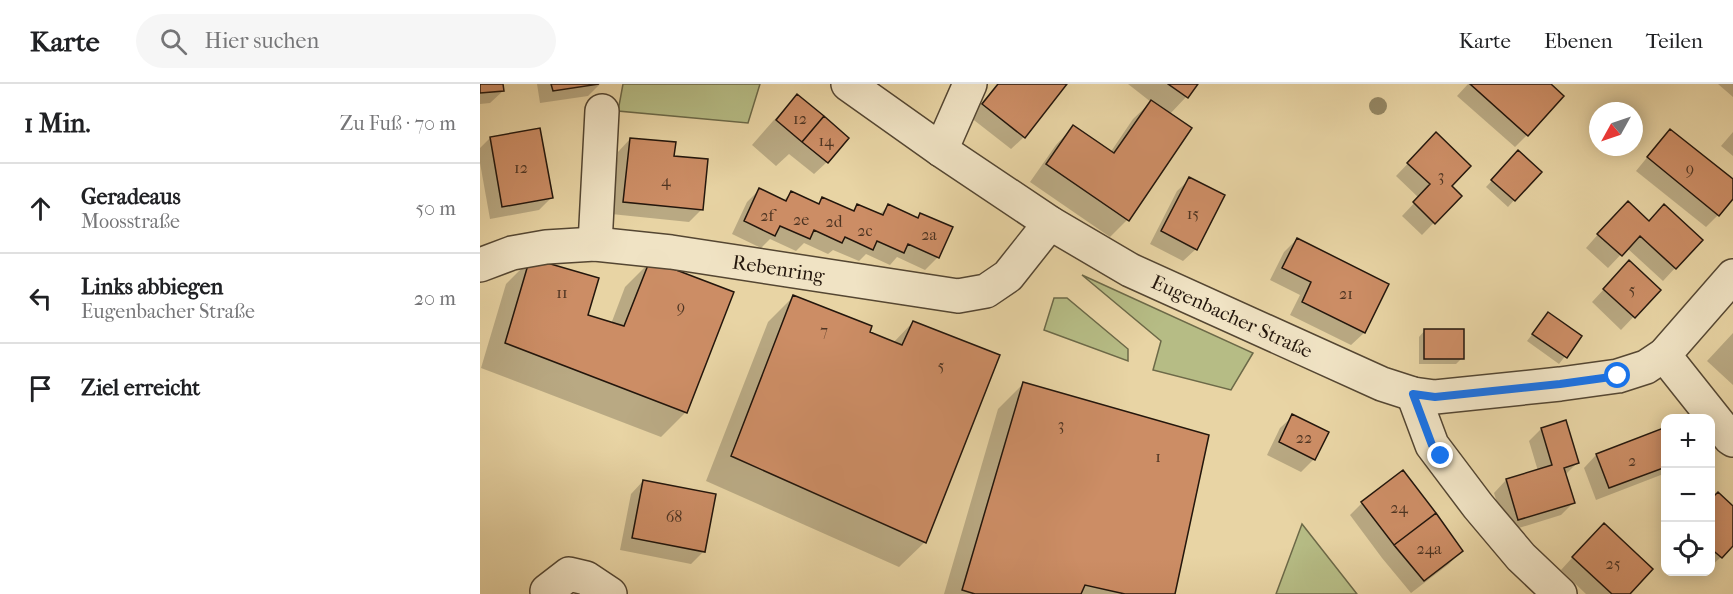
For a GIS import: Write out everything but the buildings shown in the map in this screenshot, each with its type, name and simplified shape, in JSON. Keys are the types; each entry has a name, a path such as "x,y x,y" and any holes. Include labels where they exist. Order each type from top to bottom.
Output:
{"street":[{"name":"Eugenbacher Straße","path":"848,84 940,150 1050,223 1130,270 1382,384 1413,394 1435,397 1560,384 1618,376 1646,367 1664,355 1680,339 1733,276"},
{"path":"940,150 970,84"},
{"path":"595,244 602,111"},
{"name":"Rebenring","path":"480,266 512,253 546,247 595,244 671,252 958,296 986,291 1008,276 1050,223"},
{"path":"1664,355 1733,440"},
{"path":"1413,394 1432,445 1478,506 1521,557 1560,594"},
{"path":"547,591 569,574 586,578 610,594"}],"green space":[{"path":"623,84 760,84 748,123 618,111"},
{"path":"1082,275 1253,353 1231,390 1153,370 1161,341"},
{"path":"1054,298 1067,298 1128,349 1128,361 1044,330"},
{"path":"1302,524 1357,594 1276,594"}],"route":[{"path":"1441,456 1432,445 1413,394 1435,397 1618,376"}]}
